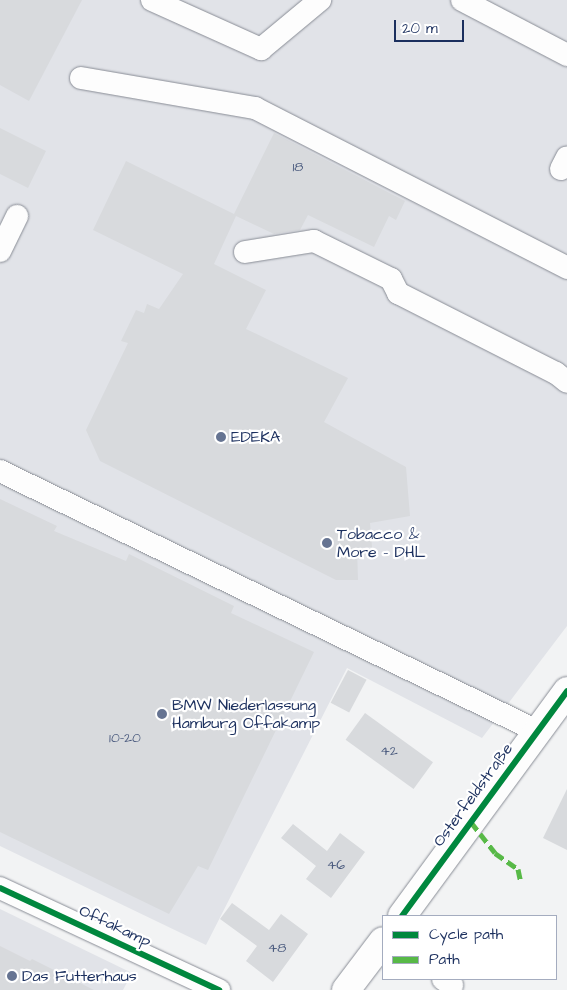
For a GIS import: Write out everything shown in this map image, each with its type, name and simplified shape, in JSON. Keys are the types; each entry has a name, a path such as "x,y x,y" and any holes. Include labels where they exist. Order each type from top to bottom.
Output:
{"main road":[{"name":"Osterfeldstraße","path":"403,915 537,731 564,701"},
{"path":"346,990 382,942"}],"street":[{"path":"152,0 261,49 320,0"},
{"path":"462,0 567,54"},
{"path":"81,78 255,108 567,268"},
{"path":"0,251 17,216"},
{"path":"245,252 314,241 391,279 398,293 556,373 567,382"},
{"path":"0,471 537,731"},
{"name":"Offakamp","path":"0,888 219,990"}],"shaded area":[{"path":"0,0 567,0 567,626 482,738 347,668 206,945 0,846"},
{"path":"0,909 132,973 123,990 0,990"}],"building":[{"path":"0,0 82,0 29,101 0,85"},
{"path":"0,128 46,151 28,188 0,174"},
{"name":"EDEKA","path":"274,133 405,201 396,220 389,216 374,247 308,215 300,230 274,234 236,216 214,264 266,290 246,329 348,378 324,422 406,467 410,516 370,523 372,547 357,548 358,580 336,580 100,461 86,430 128,343 121,341 136,310 144,313 147,304 159,309 183,274 93,230 126,161 234,214"},
{"name":"BMW Niederlassung Hamburg Offakamp","path":"0,499 57,526 54,531 126,561 129,554 234,606 231,613 314,652 208,870 198,866 169,914 0,832"},
{"path":"348,670 367,680 349,713 331,703"},
{"path":"365,713 433,762 414,789 346,740"},
{"path":"567,789 567,850 543,838"},
{"path":"293,824 327,851 340,833 365,852 331,898 306,879 316,866 281,838"},
{"path":"232,903 269,930 281,914 308,934 273,982 246,961 257,946 220,919"},
{"path":"0,946 30,961 32,959 94,990 0,990"}],"marked path":[{"path":"471,822 495,853 518,869 521,883"}],"cycle path":[{"path":"403,915 567,691"},
{"path":"0,888 219,990"}],"place":[{"name":"EDEKA","path":"221,437"},
{"name":"Tobacco & More - DHL","path":"327,543"},
{"name":"BMW Niederlassung Hamburg Offakamp","path":"162,714"},
{"name":"Das Futterhaus","path":"12,976"}]}
